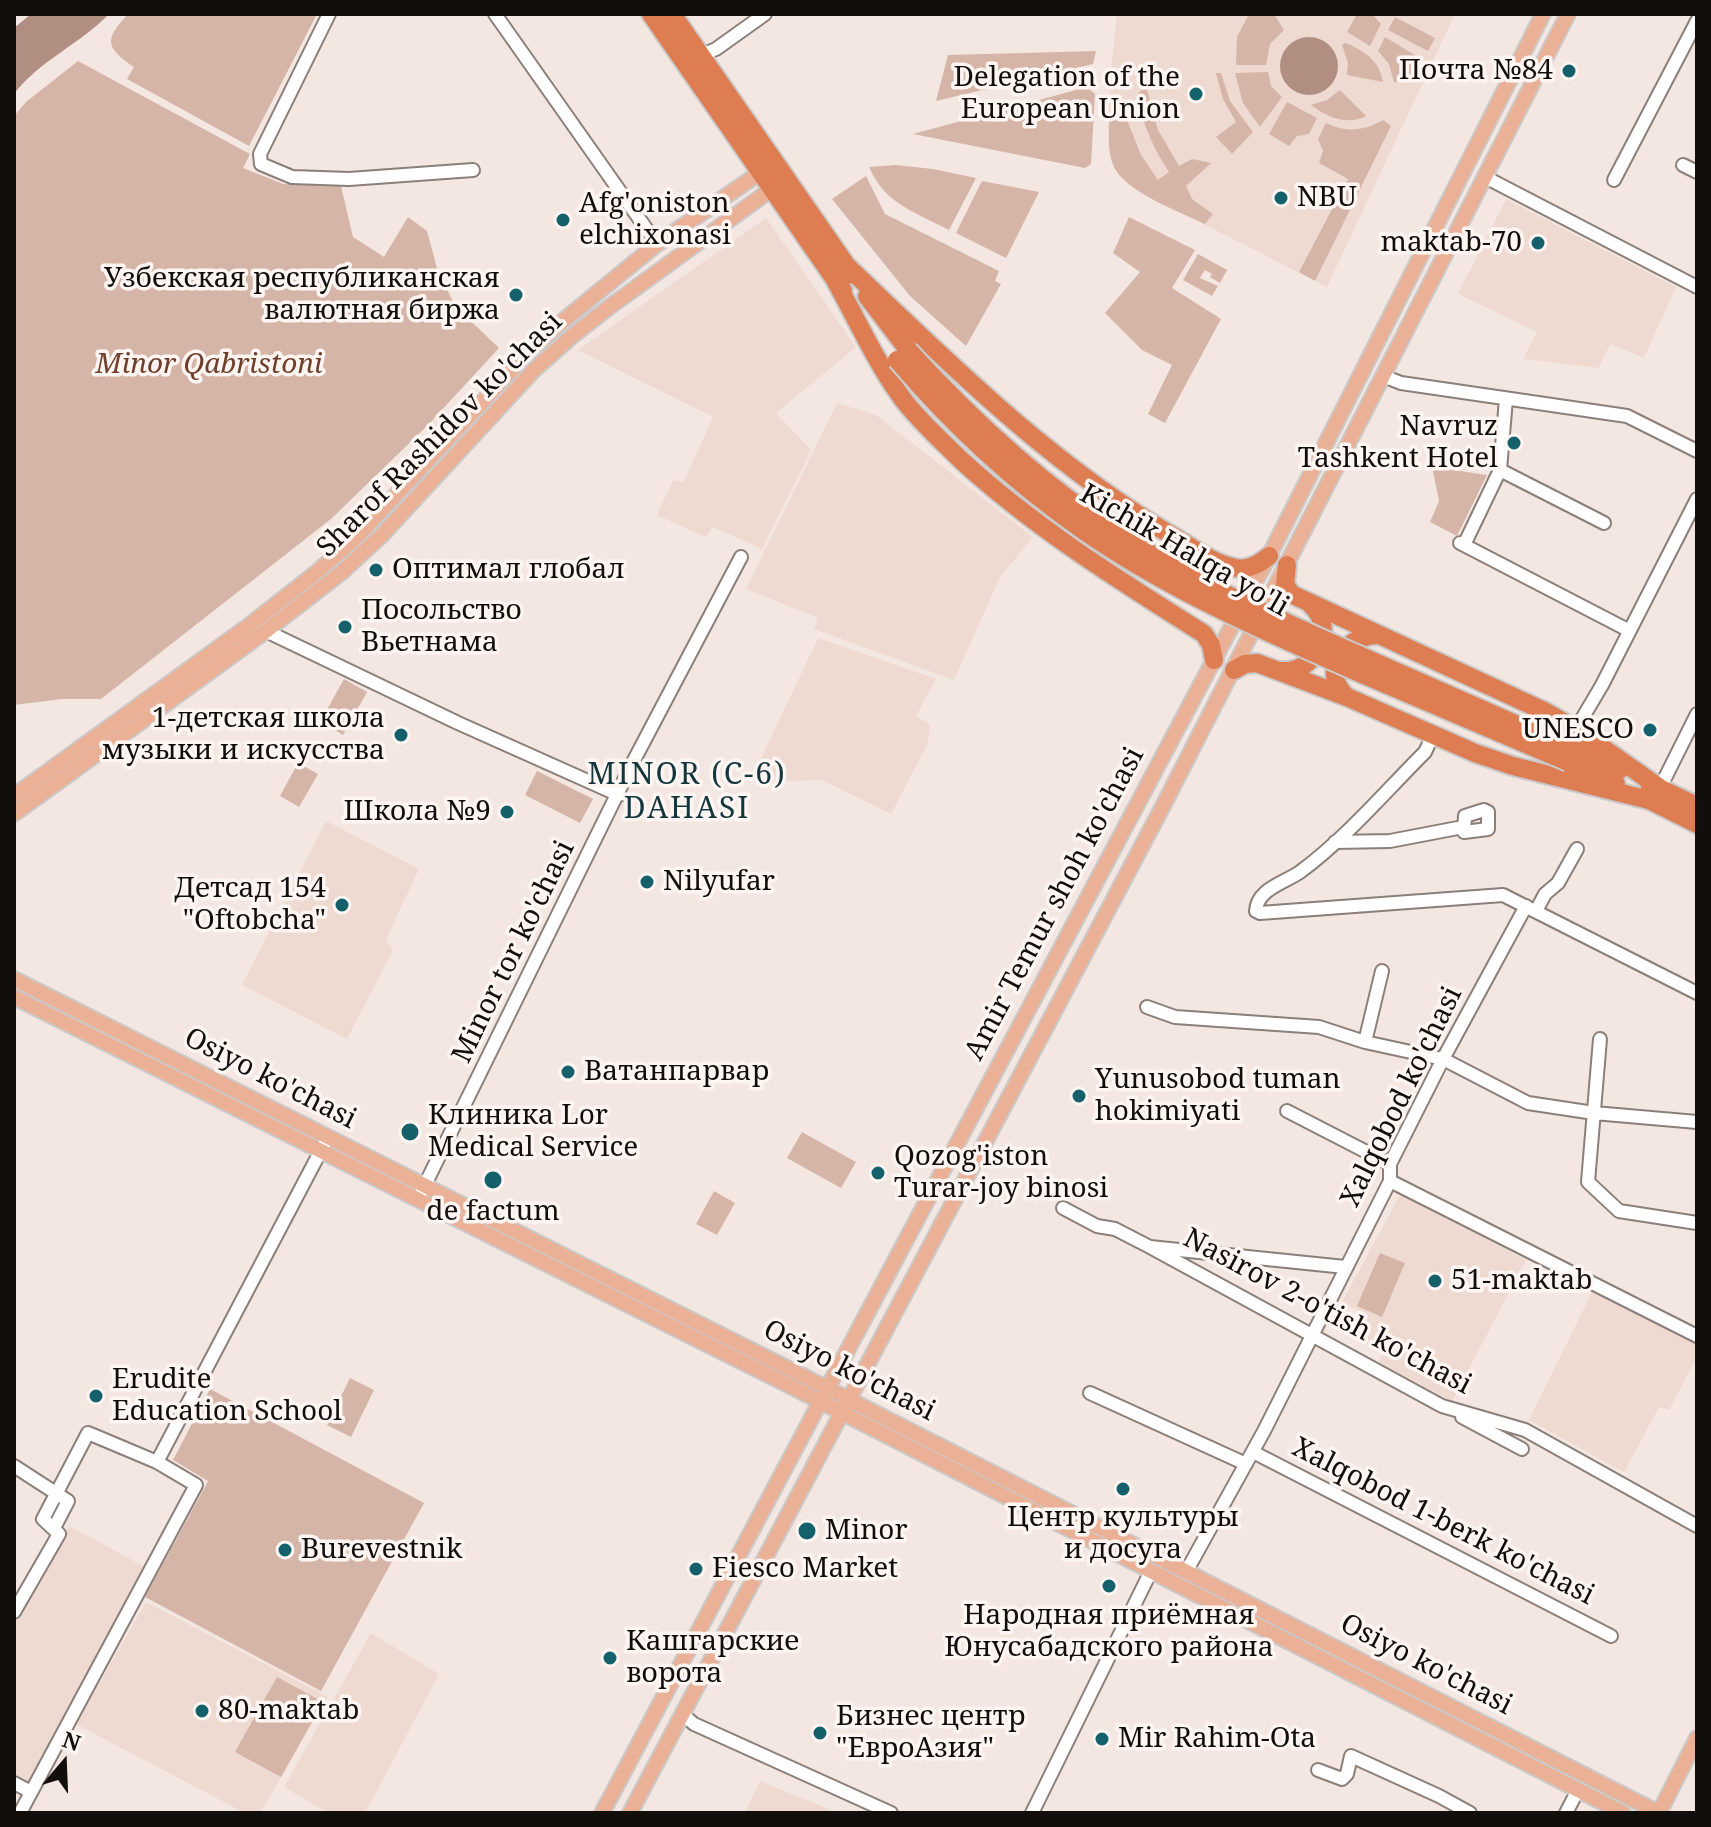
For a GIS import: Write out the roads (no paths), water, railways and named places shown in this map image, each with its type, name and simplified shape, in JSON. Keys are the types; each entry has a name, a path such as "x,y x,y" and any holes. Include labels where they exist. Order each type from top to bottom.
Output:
{"highway":[{"name":"Kichik Halqa yo'li","path":"651,14 768,167"},
{"name":"Kichik Halqa yo'li","path":"672,14 702,55 779,184 936,406 979,447 1050,506 1111,547 1189,592 1269,632 1571,756 1656,795 1697,806"},
{"path":"842,274 1076,473 1155,525 1220,562 1237,568 1249,568 1269,556"},
{"path":"842,274 882,366 914,412 1007,500 1208,639 1214,660"},
{"path":"1119,580 1141,581 1156,567 1160,546 1155,525"},
{"path":"1177,617 1173,597 1180,578 1197,565 1220,562"},
{"path":"1287,565 1284,577 1291,594 1578,725 1656,795"},
{"path":"1279,671 1295,671 1305,666 1319,647 1323,629 1321,619 1310,604"},
{"path":"1347,697 1334,679 1340,656 1357,639 1377,635"},
{"path":"1234,670 1251,663 1279,671 1518,768 1656,795"},
{"name":"Kichik Halqa yo'li","path":"1656,795 1697,824"}],"main road":[{"name":"Amir Temur shoh ko'chasi","path":"602,1813 1269,556 1543,14"},
{"name":"Amir Temur shoh ko'chasi","path":"630,1813 1234,670 1568,14"},
{"name":"Sharof Rashidov ko'chasi","path":"14,796 247,627 339,553 523,358 593,293 768,167"},
{"name":"Sharof Rashidov ko'chasi","path":"14,814 342,572 382,535 534,370 571,337 779,184"},
{"path":"1437,223 1456,233"},
{"path":"1111,855 1132,865"},
{"name":"Osiyo ko'chasi","path":"14,979 325,1144"},
{"name":"Osiyo ko'chasi","path":"14,997 422,1192 844,1405 1186,1572 1659,1813"},
{"path":"923,1209 930,1218 945,1218"},
{"name":"Osiyo ko'chasi","path":"844,1405 1151,1571 1623,1813"},
{"path":"661,1701 682,1714"},
{"path":"1659,1813 1697,1738"}],"street":[{"path":"329,14 259,160 261,164 292,177 349,179 473,170"},
{"path":"495,14 657,244"},
{"path":"702,55 716,49 765,14"},
{"path":"1614,180 1691,46 1697,21"},
{"path":"1683,165 1697,172"},
{"path":"1485,177 1697,287"},
{"path":"1383,376 1401,383 1627,416 1697,451"},
{"path":"1506,399 1500,470 1462,544 1628,630"},
{"path":"1500,470 1604,523"},
{"path":"1578,725 1602,685 1697,499"},
{"name":"Minor tor ko'chasi","path":"422,1192 653,722 741,557"},
{"path":"266,631 444,717 619,795"},
{"path":"1656,795 1697,714"},
{"path":"1433,735 1425,752 1335,842 1299,872 1263,894 1256,907 1260,913 1503,895 1697,993"},
{"path":"1335,842 1390,841 1463,827"},
{"name":"Xalqobod ko'chasi","path":"1186,1572 1253,1452 1390,1181 1390,1164 1443,1059 1531,908 1558,883 1577,849"},
{"path":"1365,1042 1382,971"},
{"path":"1147,1007 1175,1017 1319,1027 1365,1042 1443,1059 1528,1103 1594,1113 1697,1122"},
{"path":"1600,1039 1590,1185 1619,1211 1697,1223"},
{"path":"1287,1111 1390,1164"},
{"path":"157,1462 325,1144"},
{"path":"1390,1181 1697,1336"},
{"path":"1063,1208 1099,1227 1115,1229 1150,1247 1345,1267"},
{"name":"Nasirov 2-o'tish ko'chasi","path":"1150,1247 1442,1406 1521,1428 1697,1526"},
{"path":"1090,1393 1246,1464"},
{"path":"1442,1406 1522,1449"},
{"path":"20,1813 195,1490 193,1482 157,1462 88,1433 56,1491"},
{"name":"Xalqobod 1-berk ko'chasi","path":"1253,1452 1611,1636"},
{"path":"14,1466 68,1501 54,1528 59,1534 14,1612"},
{"path":"1032,1813 1151,1571"},
{"path":"682,1714 694,1724 891,1813"},
{"path":"1318,1770 1342,1779 1347,1774 1351,1756 1470,1813"},
{"path":"14,1783 31,1792"},
{"path":"1566,1813 1578,1790"}],"place":[{"name":"Почта №84","path":"1569,71"},
{"name":"Delegation of the European Union","path":"1196,94"},
{"name":"NBU","path":"1281,198"},
{"name":"Afg'oniston elchixonasi","path":"563,220"},
{"name":"maktab-70","path":"1538,243"},
{"name":"Узбекская республиканская валютная биржа","path":"516,295"},
{"name":"Navruz Tashkent Hotel","path":"1514,443"},
{"name":"Оптимал глобал","path":"376,570"},
{"name":"Посольство Вьетнама","path":"345,627"},
{"name":"UNESCO","path":"1650,730"},
{"name":"1-детская школа музыки и искусства","path":"401,735"},
{"name":"Школа №9","path":"507,812"},
{"name":"Nilyufar","path":"647,882"},
{"name":"Детсад 154 \"Oftobcha\"","path":"342,905"},
{"name":"Ватанпарвар","path":"568,1072"},
{"name":"Yunusobod tuman hokimiyati","path":"1079,1096"},
{"name":"Клиника Lor Medical Service","path":"410,1132"},
{"name":"Qozog'iston Turar-joy binosi","path":"878,1173"},
{"name":"de factum","path":"493,1180"},
{"name":"51-maktab","path":"1435,1281"},
{"name":"Erudite Education School","path":"96,1396"},
{"name":"Центр культуры и досуга","path":"1123,1489"},
{"name":"Minor","path":"807,1531"},
{"name":"Burevestnik","path":"285,1550"},
{"name":"Fiesco Market","path":"696,1569"},
{"name":"Народная приёмная Юнусабадского района","path":"1109,1586"},
{"name":"Кашгарские ворота","path":"610,1658"},
{"name":"80-maktab","path":"202,1711"},
{"name":"Бизнес центр \"ЕвроАзия\"","path":"820,1733"},
{"name":"Mir Rahim-Ota","path":"1102,1739"}],"district":[{"name":"MINOR (C-6) DAHASI","path":"687,792"}],"park label":[{"name":"Minor Qabristoni","path":"209,365"}]}
